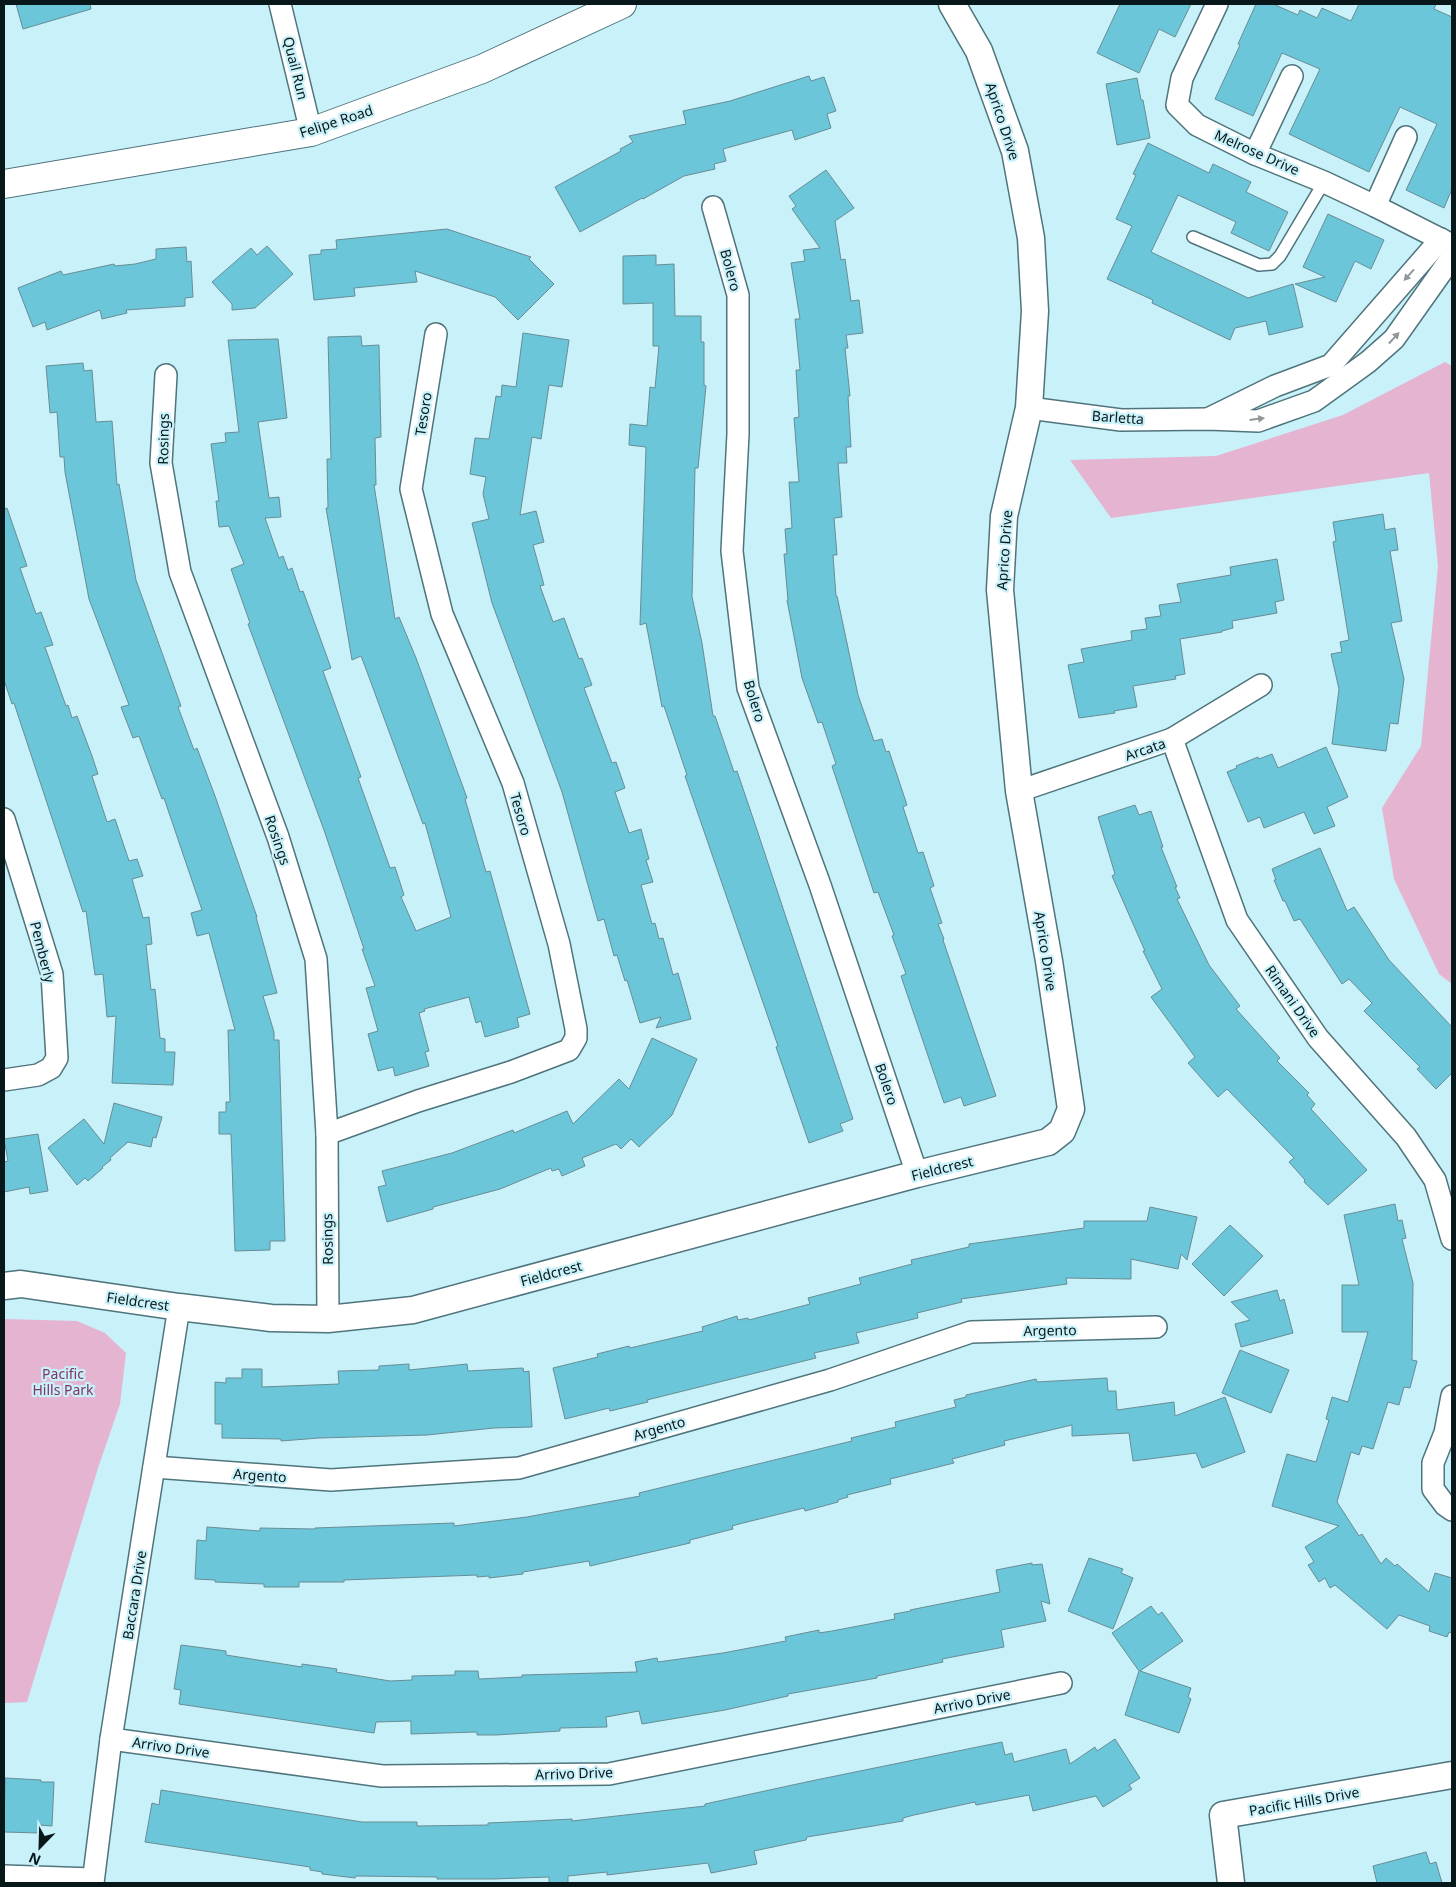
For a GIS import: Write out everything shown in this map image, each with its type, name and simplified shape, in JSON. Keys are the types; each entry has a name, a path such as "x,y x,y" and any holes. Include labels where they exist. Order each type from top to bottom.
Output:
{"main road":[{"name":"Felipe Road","path":"4,184 311,132 482,68 622,4"}],"street":[{"name":"Quail Run","path":"280,4 311,132"},
{"name":"Aprico Drive","path":"952,4 979,51 1015,151 1031,238 1036,311 1028,408 1004,516 1000,590 1019,791 1049,961 1070,1109"},
{"name":"Melrose Drive","path":"1217,4 1182,78 1177,105 1197,125 1255,154 1324,182 1447,242"},
{"path":"1255,154 1292,76"},
{"path":"1375,206 1406,137"},
{"name":"Bolero","path":"714,207 738,295 738,434 732,551 748,688 820,885 917,1174"},
{"name":"Barletta","path":"1336,373 1447,242"},
{"name":"Barletta","path":"1028,408 1121,420 1208,419 1275,386 1336,373 1368,362 1394,338 1452,257"},
{"name":"Tesoro","path":"327,1134 418,1100 511,1072 569,1050 576,1038 576,1029 559,944 512,783 442,614 411,489 436,334"},
{"name":"Rosings","path":"166,375 161,463 180,572 278,837 316,959 327,1134 328,1319"},
{"name":"Arcata","path":"1019,791 1172,739 1261,685"},
{"name":"Rimani Drive","path":"1172,739 1237,920 1318,1038 1406,1137 1416,1151 1435,1180 1452,1240"},
{"name":"Pemberly","path":"4,819 52,974 57,1058 51,1068 38,1075 4,1080"},
{"name":"Fieldcrest","path":"4,1286 21,1284 271,1318 328,1319 413,1310 917,1174 1048,1142 1062,1131 1070,1109"},
{"name":"Baccara Drive","path":"93,1881 112,1739 179,1307"},
{"name":"Argento","path":"154,1467 331,1480 520,1468 830,1380 971,1332 1156,1328"},
{"path":"1452,1396 1445,1433 1433,1463 1433,1489 1445,1505 1452,1510"},
{"name":"Arrivo Drive","path":"112,1739 382,1776 609,1774 1061,1683"},
{"name":"Pacific Hills Drive","path":"1231,1883 1223,1815 1452,1775"},
{"path":"4,1876 93,1881"}],"lane":[{"path":"1193,237 1260,265 1272,264 1280,256 1324,182"}],"green space":[{"path":"1445,362 1452,366 1452,984 1439,974 1394,879 1382,808 1421,746 1438,566 1429,473 1111,518 1070,460 1216,456 1343,415"},
{"name":"Pacific Hills Park","path":"4,1319 77,1321 105,1333 126,1353 120,1404 98,1468 27,1702 4,1703"}],"building":[{"path":"16,4 90,4 91,9 23,29"},
{"path":"1120,4 1191,4 1175,37 1159,29 1139,73 1097,53"},
{"path":"1256,4 1273,4 1298,15 1300,10 1317,18 1322,8 1351,21 1359,4 1436,4 1434,9 1452,17 1452,189 1444,208 1406,190 1437,124 1400,107 1369,172 1289,134 1320,69 1282,53 1253,116 1215,99 1240,45 1238,44"},
{"path":"809,76 811,81 824,77 836,111 827,114 831,128 795,140 792,130 723,149 726,161 714,164 715,169 684,176 580,232 555,187 621,151 620,149 633,142 629,136 686,124 683,111 730,101"},
{"path":"1137,78 1150,138 1117,145 1106,84"},
{"path":"1148,143 1209,173 1213,164 1251,182 1246,192 1288,212 1269,251 1231,233 1236,222 1178,195 1151,252 1248,298 1293,284 1303,327 1269,335 1266,321 1235,328 1230,340 1152,303 1153,300 1107,279 1132,226 1116,219 1136,175 1133,174"},
{"path":"826,170 854,208 835,221 841,260 845,259 851,301 859,300 863,333 846,335 848,348 845,348 850,396 848,396 851,447 846,447 847,463 838,463 842,517 834,518 837,555 833,555 836,596 858,695 874,741 882,739 886,752 889,751 907,805 903,807 918,853 923,852 934,886 930,888 942,923 938,924 996,1096 964,1106 961,1097 944,1103 901,976 906,974 892,936 894,935 878,892 874,893 832,766 836,764 822,722 818,723 802,678 787,600 784,554 787,554 785,529 792,528 789,482 799,482 794,418 799,417 796,370 800,370 795,319 800,319 791,263 805,261 803,250 820,248 792,209 796,206 789,196"},
{"path":"1328,214 1384,240 1371,269 1355,261 1336,302 1295,284 1325,277 1303,267"},
{"path":"447,229 531,257 529,259 554,284 518,320 495,297 415,271 417,282 354,288 355,296 314,300 309,255 321,254 321,250 337,249 336,240"},
{"path":"267,246 293,274 255,308 232,310 232,304 212,282 251,248 257,255"},
{"path":"186,247 187,262 191,261 193,297 185,298 185,306 126,310 127,313 102,319 100,310 47,330 45,322 33,327 18,288 61,271 63,275 114,264 115,266 135,264 156,259 156,249"},
{"path":"656,255 656,265 674,264 675,316 701,316 701,342 704,342 704,385 706,386 698,468 695,468 692,597 702,643 713,716 715,716 734,772 737,771 853,1119 840,1124 843,1131 809,1143 776,1047 778,1046 685,776 687,775 664,706 662,707 646,623 640,625 646,447 629,445 630,424 647,426 650,387 655,388 659,346 653,346 653,303 623,304 623,256"},
{"path":"523,333 569,340 562,387 549,385 541,439 532,437 520,515 536,511 544,542 533,545 544,585 540,586 553,622 564,618 579,659 582,658 592,685 584,688 612,763 616,762 625,788 615,792 629,833 641,829 649,859 646,860 653,882 641,885 652,924 655,923 659,939 663,938 673,975 678,973 691,1019 656,1028 661,1017 640,1023 627,980 625,981 617,955 614,956 604,919 598,921 562,792 492,603 472,523 489,519 483,494 486,477 470,474 475,438 489,439 496,396 501,397 502,385 516,387"},
{"path":"361,336 362,346 379,345 381,437 375,438 376,485 374,485 395,619 399,617 416,658 467,798 465,799 486,872 490,871 530,1014 517,1018 519,1027 485,1037 481,1021 476,1023 469,997 424,1009 425,1011 419,1013 429,1051 425,1052 429,1066 395,1076 393,1067 378,1071 368,1034 378,1031 366,988 375,986 324,830 248,624 250,623 231,569 244,564 229,526 219,527 216,501 219,501 211,444 226,442 225,433 239,432 228,340 278,339 287,418 258,422 269,498 279,497 281,517 265,518 279,558 283,556 288,570 292,568 300,592 303,591 331,668 323,671 361,777 358,778 390,868 395,867 404,895 401,897 416,931 451,917 425,823 423,824 361,656 352,660 326,508 328,508 327,459 331,459 328,337"},
{"path":"83,363 84,371 92,370 96,422 112,421 117,485 119,484 136,580 181,706 178,707 194,750 197,748 257,917 277,993 263,996 274,1032 274,1040 279,1040 285,1241 270,1241 270,1250 235,1251 231,1134 219,1134 219,1112 226,1112 226,1102 230,1102 228,1030 235,1030 209,933 197,936 191,913 202,910 164,798 162,799 139,736 133,738 121,707 129,705 89,599 65,472 64,457 60,457 57,412 50,413 46,366"},
{"path":"7,508 27,566 20,568 36,614 41,612 53,645 45,647 66,706 68,705 72,718 77,716 98,774 92,776 107,822 115,819 129,861 137,859 143,876 132,879 143,918 149,917 152,944 146,945 151,990 155,989 160,1038 165,1039 165,1052 175,1052 173,1085 112,1083 116,1016 107,1017 103,974 95,975 86,911 83,912 14,703 12,704 4,680 4,509"},
{"path":"1383,514 1385,530 1395,528 1398,550 1390,551 1402,621 1391,623 1404,679 1398,724 1390,723 1386,751 1332,744 1339,689 1331,654 1342,652 1340,642 1349,640 1333,542 1336,541 1333,522"},
{"path":"1277,559 1284,600 1275,602 1277,613 1232,621 1233,628 1222,632 1180,639 1185,674 1175,676 1176,679 1133,686 1137,707 1114,711 1115,713 1079,718 1068,665 1084,662 1081,649 1132,640 1131,631 1147,629 1145,618 1161,616 1159,605 1181,602 1177,584 1231,575 1230,567"},
{"path":"1326,747 1348,797 1327,807 1335,826 1314,834 1304,812 1264,828 1260,817 1248,822 1227,772 1258,757 1259,759 1272,754 1278,768"},
{"path":"1135,805 1139,815 1151,811 1163,847 1161,847 1177,887 1175,887 1180,898 1177,899 1209,965 1240,1006 1236,1009 1280,1058 1277,1061 1309,1093 1307,1095 1315,1104 1311,1109 1367,1170 1328,1205 1304,1182 1305,1180 1289,1162 1294,1158 1227,1089 1218,1097 1188,1063 1195,1057 1151,997 1162,989 1143,951 1145,951 1112,876 1115,874 1098,817"},
{"path":"1320,848 1347,911 1354,907 1389,960 1452,1027 1452,1073 1436,1089 1417,1069 1420,1067 1364,1011 1372,1003 1349,979 1342,984 1300,919 1294,921 1285,901 1283,901 1274,880 1276,880 1272,869"},
{"path":"652,1038 697,1059 672,1115 639,1147 631,1139 621,1149 616,1144 582,1158 585,1166 562,1176 559,1169 552,1171 551,1168 500,1189 433,1207 433,1209 387,1222 378,1187 386,1185 382,1171 452,1153 513,1130 514,1133 567,1111 573,1124 619,1079 629,1089"},
{"path":"114,1103 162,1117 156,1138 153,1137 151,1147 128,1142 88,1181 85,1178 77,1185 48,1148 84,1119 104,1144"},
{"path":"38,1134 48,1191 30,1194 29,1187 4,1192 4,1162 8,1161 4,1139"},
{"path":"1395,1204 1398,1221 1402,1220 1406,1238 1402,1239 1413,1283 1412,1360 1417,1361 1410,1388 1404,1387 1399,1405 1388,1402 1373,1449 1362,1446 1359,1455 1351,1452 1337,1502 1359,1536 1362,1534 1381,1564 1386,1558 1395,1566 1397,1564 1429,1592 1435,1573 1452,1578 1452,1633 1449,1632 1447,1637 1429,1631 1430,1626 1399,1615 1387,1629 1335,1585 1330,1588 1325,1578 1319,1582 1308,1565 1314,1562 1305,1547 1339,1526 1272,1506 1287,1454 1316,1462 1329,1420 1326,1419 1332,1397 1348,1402 1368,1332 1342,1332 1342,1285 1359,1285 1344,1215"},
{"path":"1150,1207 1197,1217 1187,1260 1181,1254 1178,1269 1131,1259 1131,1279 1066,1278 1067,1284 961,1299 962,1302 917,1313 918,1318 856,1333 859,1343 814,1353 816,1358 647,1400 648,1402 610,1411 609,1408 565,1419 553,1368 598,1357 597,1354 629,1346 630,1348 703,1331 702,1327 737,1316 738,1320 748,1318 749,1320 810,1304 808,1298 861,1284 859,1278 912,1264 911,1260 969,1247 969,1244 1084,1228 1084,1221 1147,1221"},
{"path":"1230,1225 1263,1256 1224,1296 1192,1264"},
{"path":"1277,1290 1280,1301 1284,1299 1293,1333 1241,1347 1235,1324 1250,1320 1231,1302"},
{"path":"1240,1350 1289,1370 1271,1413 1222,1393"},
{"path":"409,1364 409,1370 467,1364 468,1371 523,1368 524,1372 529,1371 532,1427 494,1428 427,1435 281,1441 281,1439 222,1438 222,1424 215,1424 215,1382 226,1383 226,1378 242,1378 242,1369 262,1369 262,1387 339,1384 338,1371 379,1370 379,1366"},
{"path":"1107,1378 1108,1391 1116,1391 1117,1410 1174,1402 1175,1416 1225,1397 1245,1452 1202,1468 1196,1453 1133,1461 1129,1433 1072,1436 1072,1425 1004,1441 1005,1445 952,1459 954,1463 890,1479 891,1484 847,1495 848,1497 838,1500 838,1502 805,1511 804,1508 743,1523 732,1526 733,1529 690,1540 690,1543 590,1566 589,1561 523,1572 523,1574 489,1578 489,1576 477,1577 477,1575 344,1580 344,1582 299,1582 299,1587 264,1587 264,1584 215,1582 215,1580 195,1579 197,1540 206,1541 207,1527 260,1531 260,1528 315,1529 454,1523 454,1526 527,1517 640,1496 639,1493 852,1441 851,1438 896,1427 895,1422 956,1407 954,1400 966,1397 966,1395 1036,1379 1037,1382"},
{"path":"1089,1558 1123,1569 1121,1573 1133,1578 1113,1629 1068,1611"},
{"path":"1032,1563 1032,1565 1042,1564 1050,1604 1041,1601 1046,1621 1001,1630 1004,1647 942,1659 943,1662 877,1676 877,1678 788,1694 788,1696 725,1710 642,1724 639,1711 606,1717 607,1727 560,1728 560,1731 496,1735 477,1735 477,1732 411,1734 411,1721 376,1722 374,1733 179,1704 181,1690 174,1689 181,1645 226,1651 226,1655 302,1667 302,1664 337,1669 336,1672 390,1681 412,1680 412,1676 455,1675 455,1671 478,1671 479,1679 522,1677 522,1675 637,1672 635,1662 657,1658 658,1662 723,1653 786,1641 785,1637 819,1630 819,1633 832,1631 895,1619 894,1614 1000,1592 996,1570"},
{"path":"1151,1606 1158,1615 1162,1612 1183,1641 1140,1671 1191,1688 1188,1697 1191,1699 1179,1733 1125,1715 1139,1671 1112,1633"},
{"path":"1115,1739 1140,1778 1129,1785 1132,1789 1103,1807 1096,1796 1033,1811 1029,1795 976,1805 975,1802 914,1815 903,1818 903,1821 807,1837 806,1840 754,1851 757,1864 711,1873 708,1863 607,1875 607,1872 568,1876 568,1883 549,1883 549,1877 437,1879 437,1877 356,1876 355,1878 322,1874 322,1872 310,1870 310,1867 145,1842 152,1803 159,1805 161,1790 362,1822 417,1822 417,1826 488,1825 488,1823 572,1819 572,1821 705,1806 705,1804 811,1781 1002,1742 1005,1755 1012,1753 1014,1762 1066,1749 1070,1764 1095,1747 1097,1751"},
{"path":"5,1778 54,1782 52,1826 39,1825 39,1833 4,1832"},
{"path":"1426,1852 1430,1864 1436,1862 1442,1883 1377,1883 1373,1866"}]}
